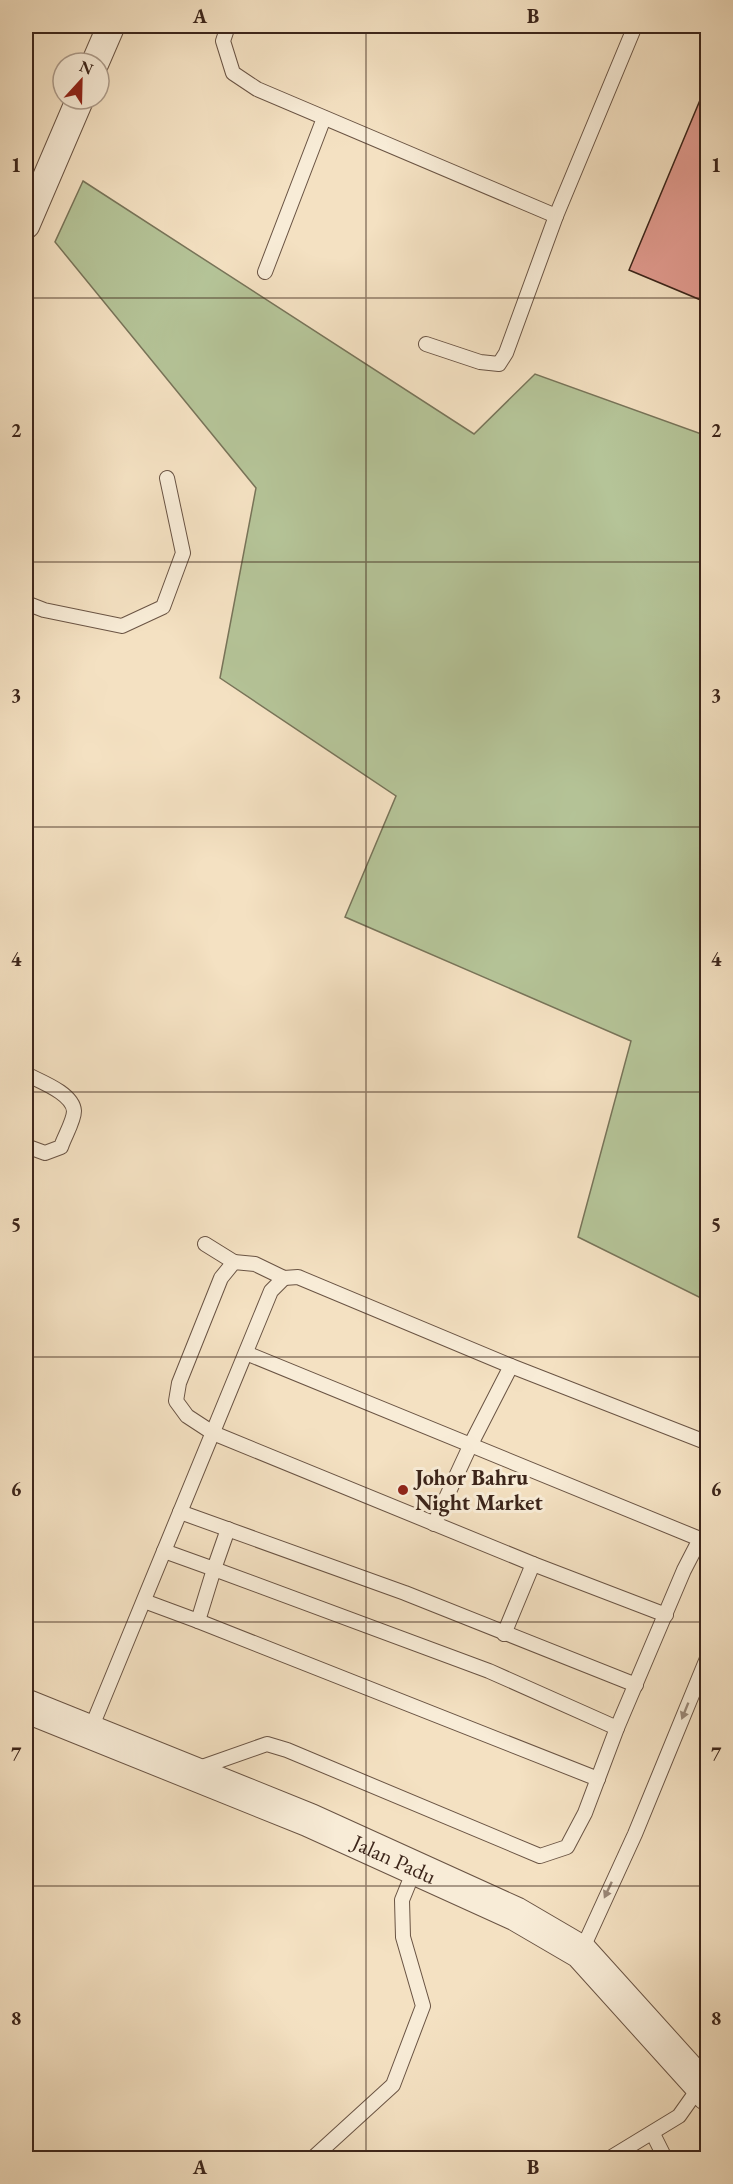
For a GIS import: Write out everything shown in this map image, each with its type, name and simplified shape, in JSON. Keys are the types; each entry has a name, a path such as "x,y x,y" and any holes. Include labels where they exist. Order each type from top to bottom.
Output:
{"street":[{"path":"100,51 111,26"},
{"path":"26,225 75,111"},
{"name":"Jalan Padu","path":"26,1706 309,1820 516,1914 581,1952 705,2089"}],"lane":[{"path":"228,26 223,41 233,73 257,89 556,216"},
{"path":"426,344 480,362 499,364 506,353 556,216 635,26"},
{"path":"265,272 324,118"},
{"path":"26,603 44,610 122,626 163,607 183,554 167,478"},
{"path":"26,1074 60,1092 71,1101 74,1112 61,1147 45,1153 26,1146"},
{"path":"205,1244 234,1262 255,1264 284,1278 298,1277 511,1366 708,1443"},
{"path":"234,1262 221,1278 178,1383 176,1401 188,1416 213,1433 533,1564 666,1615"},
{"path":"90,1731 271,1291 284,1278"},
{"path":"189,1772 267,1743 540,1856 567,1847 585,1813 617,1728 684,1570 704,1539 246,1353"},
{"path":"434,1524 511,1366"},
{"path":"180,1512 405,1593 636,1685"},
{"path":"198,1621 228,1529"},
{"path":"164,1551 489,1671 617,1728"},
{"path":"504,1634 533,1564"},
{"path":"144,1600 598,1779"},
{"path":"581,1952 635,1834 708,1656"},
{"path":"313,2158 393,2085 423,2006 404,1937 402,1900 415,1868"},
{"path":"610,2158 654,2134 679,2116 705,2089"},
{"path":"654,2134 665,2158"}],"green space":[{"path":"83,181 474,434 535,374 707,436 707,1301 578,1237 631,1041 345,917 396,796 220,678 256,488 55,242"}],"building":[{"path":"708,81 708,303 629,270"}],"place":[{"name":"Johor Bahru Night Market","path":"403,1490"}]}
